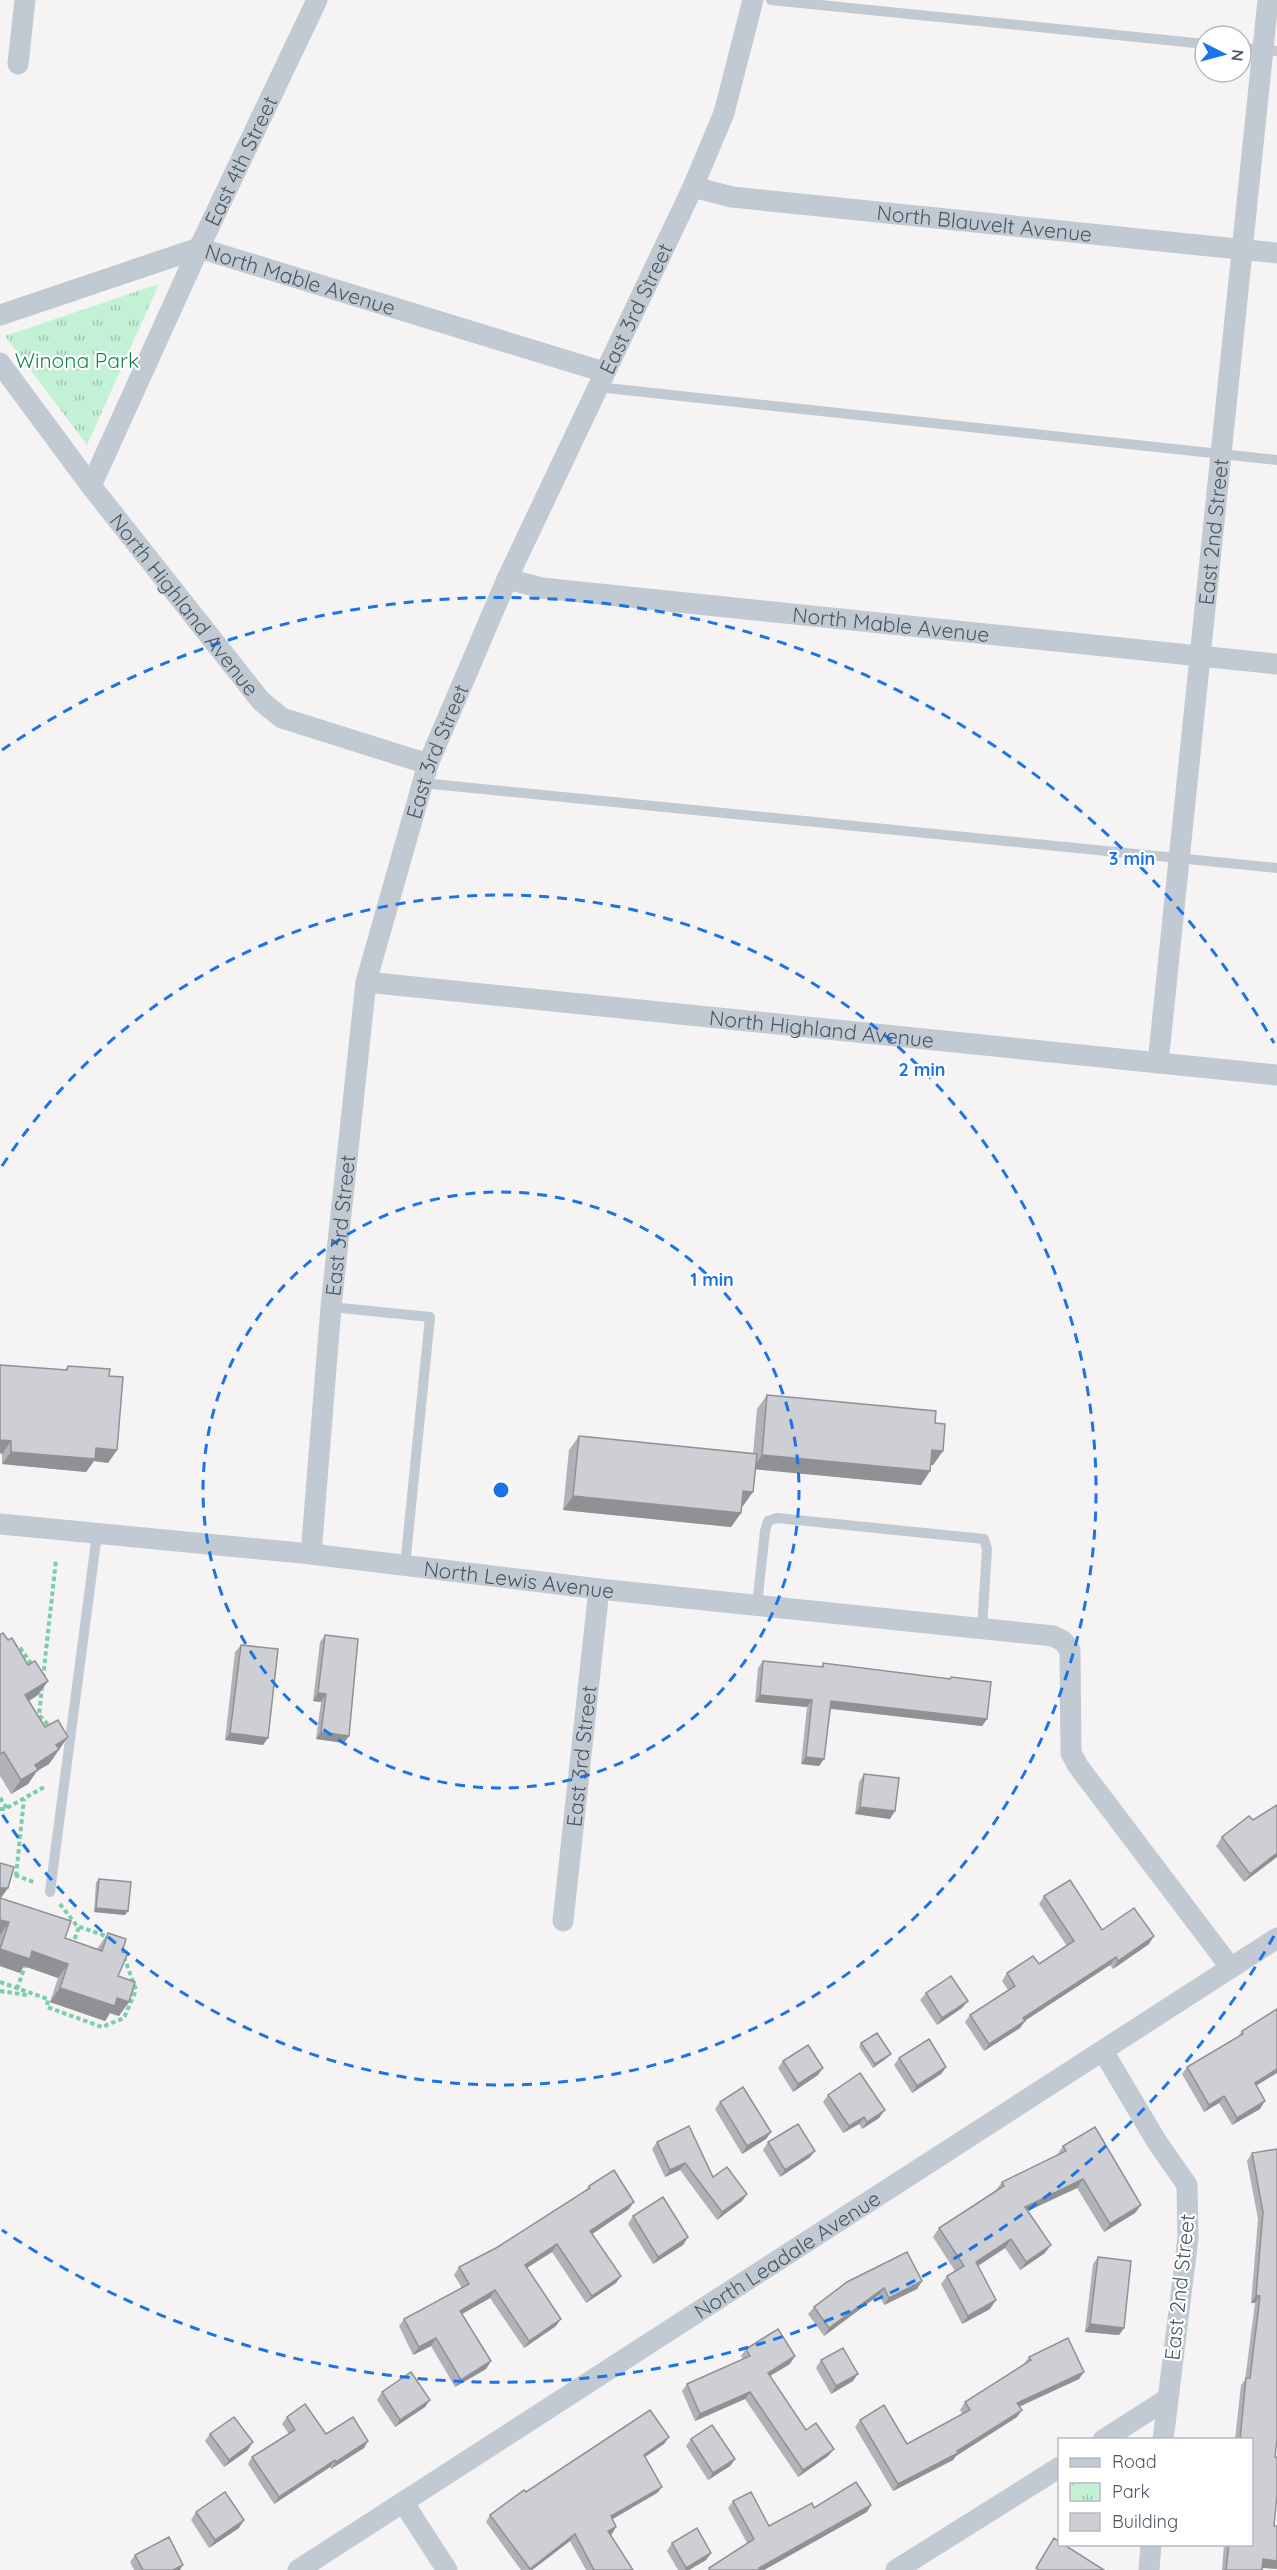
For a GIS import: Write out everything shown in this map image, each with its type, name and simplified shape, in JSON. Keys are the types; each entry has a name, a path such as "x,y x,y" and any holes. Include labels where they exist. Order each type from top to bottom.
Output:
{"street":[{"path":"18,64 25,0"},
{"name":"East 4th Street","path":"91,486 199,248 317,0"},
{"name":"East 3rd Street","path":"311,1554 331,1307 366,982 425,774 507,579 693,187 724,113 753,0"},
{"name":"East 2nd Street","path":"1158,1063 1243,250 1270,51 1268,0"},
{"name":"North Blauvelt Avenue","path":"693,187 732,197 1277,253"},
{"name":"North Mable Avenue","path":"0,315 199,248 601,380"},
{"name":"North Highland Avenue","path":"0,363 91,486 261,701 282,718 425,774"},
{"name":"North Mable Avenue","path":"507,579 554,589 1277,664"},
{"name":"North Highland Avenue","path":"366,982 1277,1075"},
{"name":"North Lewis Avenue","path":"0,1524 311,1554 599,1589 1040,1633 1063,1641 1070,1650 1071,1753 1078,1766 1231,1968"},
{"name":"East 3rd Street","path":"563,1921 599,1589"},
{"name":"North Leadale Avenue","path":"298,2570 1277,1938"},
{"name":"East 2nd Street","path":"1103,2051 1187,2185 1188,2238 1163,2438"},
{"path":"1105,2438 1167,2399"},
{"path":"896,2570 1058,2468"},
{"path":"403,2502 447,2570"},
{"path":"1149,2570 1152,2546"}],"lane":[{"path":"771,0 1193,43"},
{"path":"1253,49 1270,51"},
{"path":"601,380 1277,460"},
{"path":"425,774 1277,868"},
{"path":"331,1307 430,1317 405,1566"},
{"path":"757,1605 765,1531 768,1521 777,1518 984,1539 987,1549 982,1628"},
{"path":"50,1890 97,1534"}],"path":[{"path":"56,1560 39,1715 69,1749"},
{"path":"11,1644 21,1649 43,1681"},
{"path":"0,1809 7,1808 65,1775"},
{"path":"0,1798 7,1808"},
{"path":"16,1876 24,1799"},
{"path":"8,1873 50,1890 79,1927 118,1940"},
{"path":"68,1957 79,1927"},
{"path":"101,1941 104,1935"},
{"path":"0,1982 48,2000 47,2007 102,2027 124,2018 136,1990 122,1950"},
{"path":"17,1989 25,1966"},
{"path":"0,1990 40,1996"}],"green space":[{"name":"Winona Park","path":"159,284 87,445 5,336"}],"building":[{"path":"0,1365 67,1370 68,1366 110,1369 109,1376 123,1377 117,1450 96,1448 95,1459 11,1452 11,1441 0,1440"},
{"path":"767,1395 936,1411 935,1423 945,1424 943,1451 932,1450 930,1471 762,1455"},
{"path":"579,1436 757,1454 753,1492 743,1491 741,1513 573,1496"},
{"path":"3,1633 8,1640 12,1638 28,1665 35,1661 48,1681 25,1695 45,1727 58,1720 68,1737 56,1745 59,1749 35,1765 38,1770 21,1780 4,1752 0,1754 0,1635"},
{"path":"325,1635 358,1639 349,1736 321,1732 326,1694 318,1693"},
{"path":"241,1645 278,1649 268,1738 230,1733"},
{"path":"763,1661 823,1667 823,1663 991,1682 987,1719 831,1701 824,1759 806,1757 812,1700 760,1695"},
{"path":"864,1774 899,1778 895,1811 860,1807"},
{"path":"1277,1805 1277,1853 1250,1874 1222,1837 1249,1816 1253,1820"},
{"path":"0,1863 14,1867 8,1888 0,1888"},
{"path":"99,1879 131,1882 128,1911 96,1908"},
{"path":"1070,1880 1102,1930 1134,1908 1154,1936 1118,1961 1116,1957 1023,2018 1025,2021 989,2044 970,2015 1015,1986 1007,1973 1033,1956 1039,1964 1074,1941 1044,1896"},
{"path":"0,1898 71,1921 65,1938 102,1951 108,1933 126,1939 122,1952 128,1953 118,1976 135,1982 129,2002 117,1998 115,2006 60,1988 68,1964 32,1951 30,1959 0,1949 9,1922 0,1920"},
{"path":"951,1976 968,2001 942,2018 926,1993"},
{"path":"1277,2009 1277,2069 1255,2083 1265,2101 1237,2118 1224,2096 1209,2105 1187,2067 1243,2034 1242,2031"},
{"path":"877,2033 891,2054 875,2064 861,2043"},
{"path":"929,2039 946,2067 917,2086 899,2058"},
{"path":"808,2045 823,2068 798,2084 783,2061"},
{"path":"860,2073 885,2110 867,2122 864,2117 849,2126 828,2095"},
{"path":"743,2087 771,2132 747,2146 720,2102"},
{"path":"798,2124 815,2151 785,2170 768,2142"},
{"path":"689,2126 713,2177 727,2167 747,2194 722,2212 685,2163 670,2170 657,2142"},
{"path":"1095,2127 1141,2205 1110,2224 1083,2179 1025,2207 1051,2245 1026,2262 1011,2239 976,2262 996,2300 968,2316 947,2276 964,2266 939,2228 1004,2186 1002,2182 1066,2151 1063,2146"},
{"path":"1277,2149 1277,2439 1275,2457 1277,2457 1277,2495 1274,2526 1277,2526 1277,2561 1263,2559 1262,2570 1226,2570 1229,2546 1253,2546 1253,2438 1240,2438 1246,2378 1250,2378 1260,2296 1256,2295 1263,2212 1252,2153"},
{"path":"614,2170 634,2202 590,2231 621,2276 592,2296 557,2244 525,2265 561,2319 529,2341 495,2290 460,2311 491,2361 461,2380 436,2338 419,2347 404,2319 469,2284 459,2267 496,2248"},
{"path":"663,2197 688,2237 658,2257 633,2216"},
{"path":"907,2252 922,2281 889,2298 884,2288 829,2328 814,2307 847,2282"},
{"path":"1098,2257 1131,2261 1124,2328 1090,2324"},
{"path":"778,2329 795,2356 768,2373 806,2430 816,2423 834,2449 803,2470 750,2392 700,2414 687,2384 750,2356 746,2349"},
{"path":"1068,2338 1084,2372 1017,2403 1022,2410 957,2451 958,2453 898,2484 860,2420 884,2405 907,2444 970,2410 965,2402 1031,2360 1029,2357"},
{"path":"843,2348 858,2374 836,2386 821,2360"},
{"path":"411,2372 430,2400 400,2420 382,2392"},
{"path":"305,2404 326,2434 353,2417 368,2441 279,2497 252,2457 295,2430 287,2417"},
{"path":"650,2410 669,2437 644,2455 662,2487 611,2516 616,2527 608,2531 633,2570 594,2570 575,2534 530,2569 490,2515 524,2490 526,2492"},
{"path":"234,2417 253,2442 229,2460 210,2434"},
{"path":"712,2425 735,2459 713,2473 691,2439"},
{"path":"856,2482 871,2505 759,2568 760,2570 710,2570 709,2568 754,2539 733,2501 751,2492 769,2526 812,2503 814,2508"},
{"path":"225,2492 244,2520 215,2540 196,2512"},
{"path":"697,2528 711,2553 686,2568 672,2543"},
{"path":"169,2537 183,2565 173,2570 143,2570 135,2555"},
{"path":"1054,2538 1058,2541 1058,2546 1066,2546 1104,2570 1039,2570 1036,2568"}]}
